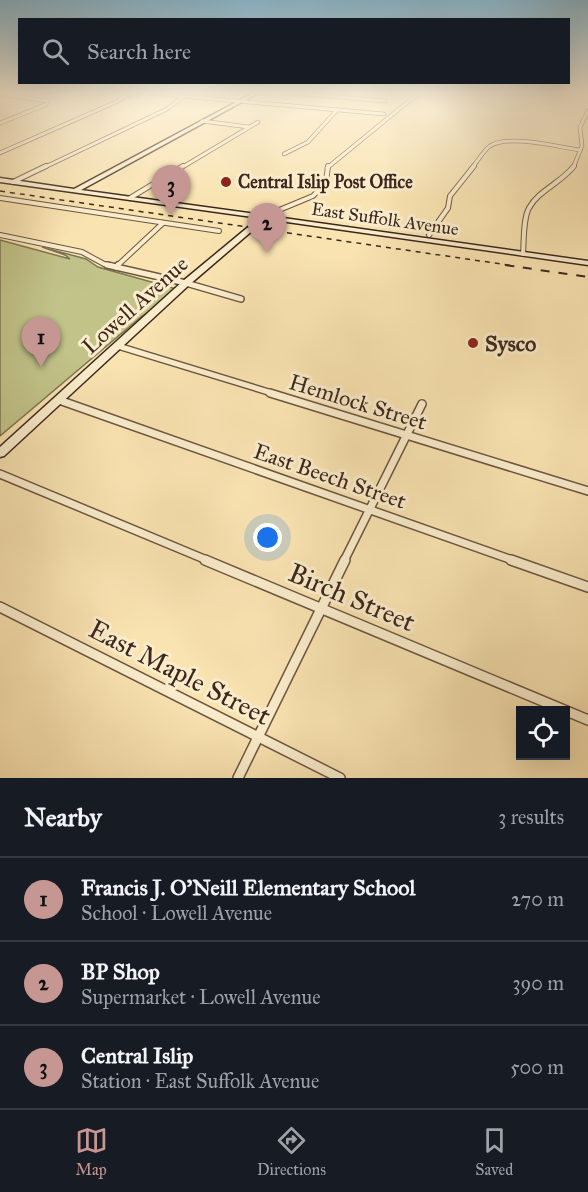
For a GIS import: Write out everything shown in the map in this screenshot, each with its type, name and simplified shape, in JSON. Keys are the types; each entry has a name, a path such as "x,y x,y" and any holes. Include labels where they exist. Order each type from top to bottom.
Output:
{"main road":[{"path":"75,190 190,128"},
{"name":"East Suffolk Avenue","path":"0,175 523,251 588,257"},
{"name":"East Suffolk Avenue","path":"0,180 429,235 588,263"},
{"name":"Lowell Avenue","path":"0,453 186,284 268,215"}],"street":[{"path":"0,153 56,128"},
{"path":"13,182 125,128"},
{"path":"130,198 247,128"},
{"path":"284,154 297,150 316,137 323,128"},
{"path":"268,215 317,193 326,182 326,169 331,163 374,128"},
{"path":"523,251 528,209 538,196 569,172 582,146 580,128"},
{"path":"429,235 448,208 450,196 490,146 514,141 580,150"},
{"path":"0,198 219,231"},
{"path":"116,267 163,223"},
{"path":"0,235 82,252 104,264 241,299"},
{"name":"Hemlock Street","path":"118,346 588,492"},
{"name":"East Beech Street","path":"59,400 588,587"},
{"path":"238,778 422,404"},
{"name":"Birch Street","path":"0,474 588,720"},
{"name":"East Maple Street","path":"0,607 340,778"}],"green space":[{"path":"0,240 70,259 42,247 86,259 98,267 180,290 141,317 0,436"}],"railway":[{"path":"0,191 515,266"},
{"path":"505,265 588,277"}],"place":[{"name":"Central Islip Post Office","path":"226,182"},
{"name":"Central Islip","path":"171,215"},
{"name":"BP Shop","path":"267,253"},
{"name":"Sysco","path":"473,343"},
{"name":"Francis J. O'Neill Elementary School","path":"41,367"}]}
